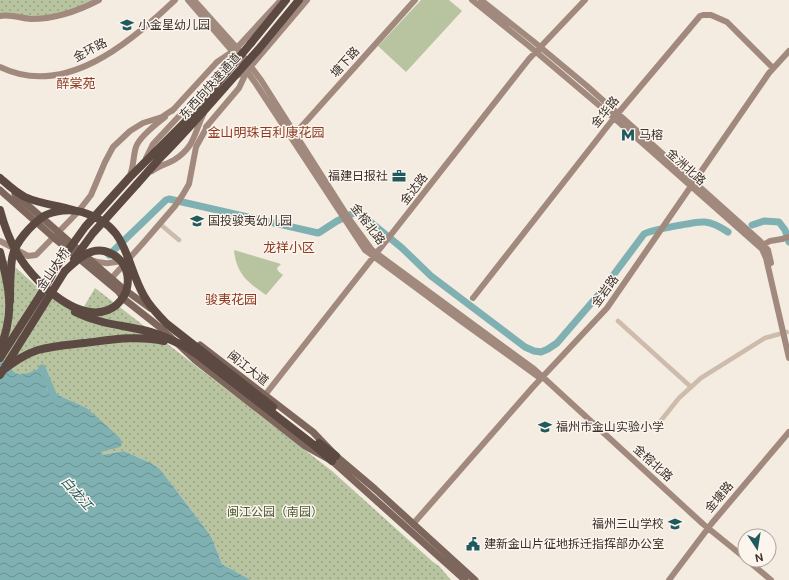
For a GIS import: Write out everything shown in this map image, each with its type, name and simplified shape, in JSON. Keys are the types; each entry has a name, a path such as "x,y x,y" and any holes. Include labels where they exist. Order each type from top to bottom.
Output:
{"highway":[{"name":"东西向快速通道","path":"137,184 145,175 157,156 286,0"},
{"name":"东西向快速通道","path":"129,178 140,167 157,156 190,127 300,0"},
{"name":"金山大桥","path":"0,358 57,266 85,227 129,178"},
{"path":"0,179 24,197 100,218 113,228 122,241 144,297 161,318 334,458"},
{"name":"金山大桥","path":"1,372 65,271 93,233 137,184"},
{"path":"0,210 16,252 30,272 46,288 64,301 83,311 96,313 108,310 118,303 126,293 128,283 127,272 122,262 114,254 102,251 90,252 80,257 65,271"},
{"path":"0,350 8,325 12,257 21,238 30,227 45,215 61,211 74,210"},
{"path":"0,227 12,255 26,275 43,292 61,305 88,319 162,335 199,356 272,409"},
{"path":"0,252 10,301"},
{"path":"1,372 21,357 37,350 53,347 127,338 154,339 182,345"}],"main road":[{"name":"闽江大道","path":"0,179 55,235 89,259 135,308 162,329 194,360 305,446 334,458 413,524 475,580"},
{"name":"闽江大道","path":"0,190 109,281 265,395 312,432 334,458 465,580"}],"street":[{"path":"0,16 8,15 32,19 50,17 74,11 99,0"},
{"name":"金环路","path":"0,67 16,73 38,77 54,76 76,70 102,57 129,40 175,0"},
{"path":"188,0 235,50"},
{"path":"194,0 235,50"},
{"path":"140,167 148,156 153,144 224,69 235,50 281,0"},
{"path":"145,175 184,153 239,88 249,69 307,0"},
{"name":"塘下路","path":"293,136 415,0"},
{"name":"金洲北路","path":"472,0 538,49"},
{"name":"金洲北路","path":"480,0 616,115 762,245 785,333 789,358"},
{"name":"金达路","path":"265,395 538,49 585,0"},
{"name":"金华路","path":"473,298 616,115 703,15 715,16 727,22 773,68"},
{"path":"129,178 133,169 136,145 148,132 174,110 217,62 235,50"},
{"name":"金榕北路","path":"235,50 249,69 348,221 375,256 531,372 548,382 708,528 737,552"},
{"name":"金岩路","path":"413,524 542,378 608,308 773,68 789,52"},
{"path":"192,144 203,115 212,99 230,78 249,69"},
{"path":"0,241 28,256 32,256 40,252 77,213 91,195 113,147 130,131 143,123 162,117 174,110"},
{"path":"109,281 160,224 182,196 189,184 196,147 208,125"},
{"path":"160,224 179,240"},
{"path":"762,245 786,238"},
{"path":"89,259 102,262 117,262 134,252"},
{"path":"618,321 690,387"},
{"path":"655,428 679,398 701,378 765,338 785,333"},
{"name":"金洲北路","path":"785,333 789,342"},
{"name":"金塘路","path":"669,580 708,528 789,432"},
{"path":"757,568 771,580"}],"green space":[{"path":"0,0 93,0 59,14 44,17 23,17 0,14"},
{"path":"421,0 449,0 462,11 406,72 378,46"},
{"path":"234,250 281,264 277,268 283,275 266,295 253,286 240,271 235,258"},
{"name":"闽江公园（南园）","path":"0,256 13,265 35,285 82,310 95,288 332,471 439,566 451,580 251,580 222,564 211,536 160,469 151,463 124,451 101,455 93,414 87,408 47,390 44,369 41,367 27,375 18,374 11,370 0,355"}],"water":[{"name":"白龙江","path":"0,355 9,367 17,373 27,373 41,367 44,369 47,390 87,408 120,438 122,444 120,447 101,452 101,455 124,451 151,463 160,469 211,536 222,564 251,580 0,580"}],"waterway":[{"path":"109,255 166,200 169,199 318,233 337,221 354,213 363,216 402,248 431,276 525,347 541,352 557,343 600,293 644,234 665,228 701,222 715,225 728,232"},
{"path":"752,225 764,221 779,222 785,230 789,242"},
{"path":"42,368 56,401"}],"place":[{"name":"小金星幼儿园","path":"127,25"},
{"name":"马榕","path":"628,135"},
{"name":"福建日报社","path":"399,176"},
{"name":"国投骏夷幼儿园","path":"197,221"},
{"name":"福州市金山实验小学","path":"545,427"},
{"name":"福州三山学校","path":"675,524"},
{"name":"建新金山片征地拆迁指挥部办公室","path":"473,544"}],"district":[{"name":"醉棠苑","path":"76,83"},
{"name":"金山明珠百利康花园","path":"266,132"},
{"name":"龙祥小区","path":"289,247"},
{"name":"骏夷花园","path":"231,299"}]}
